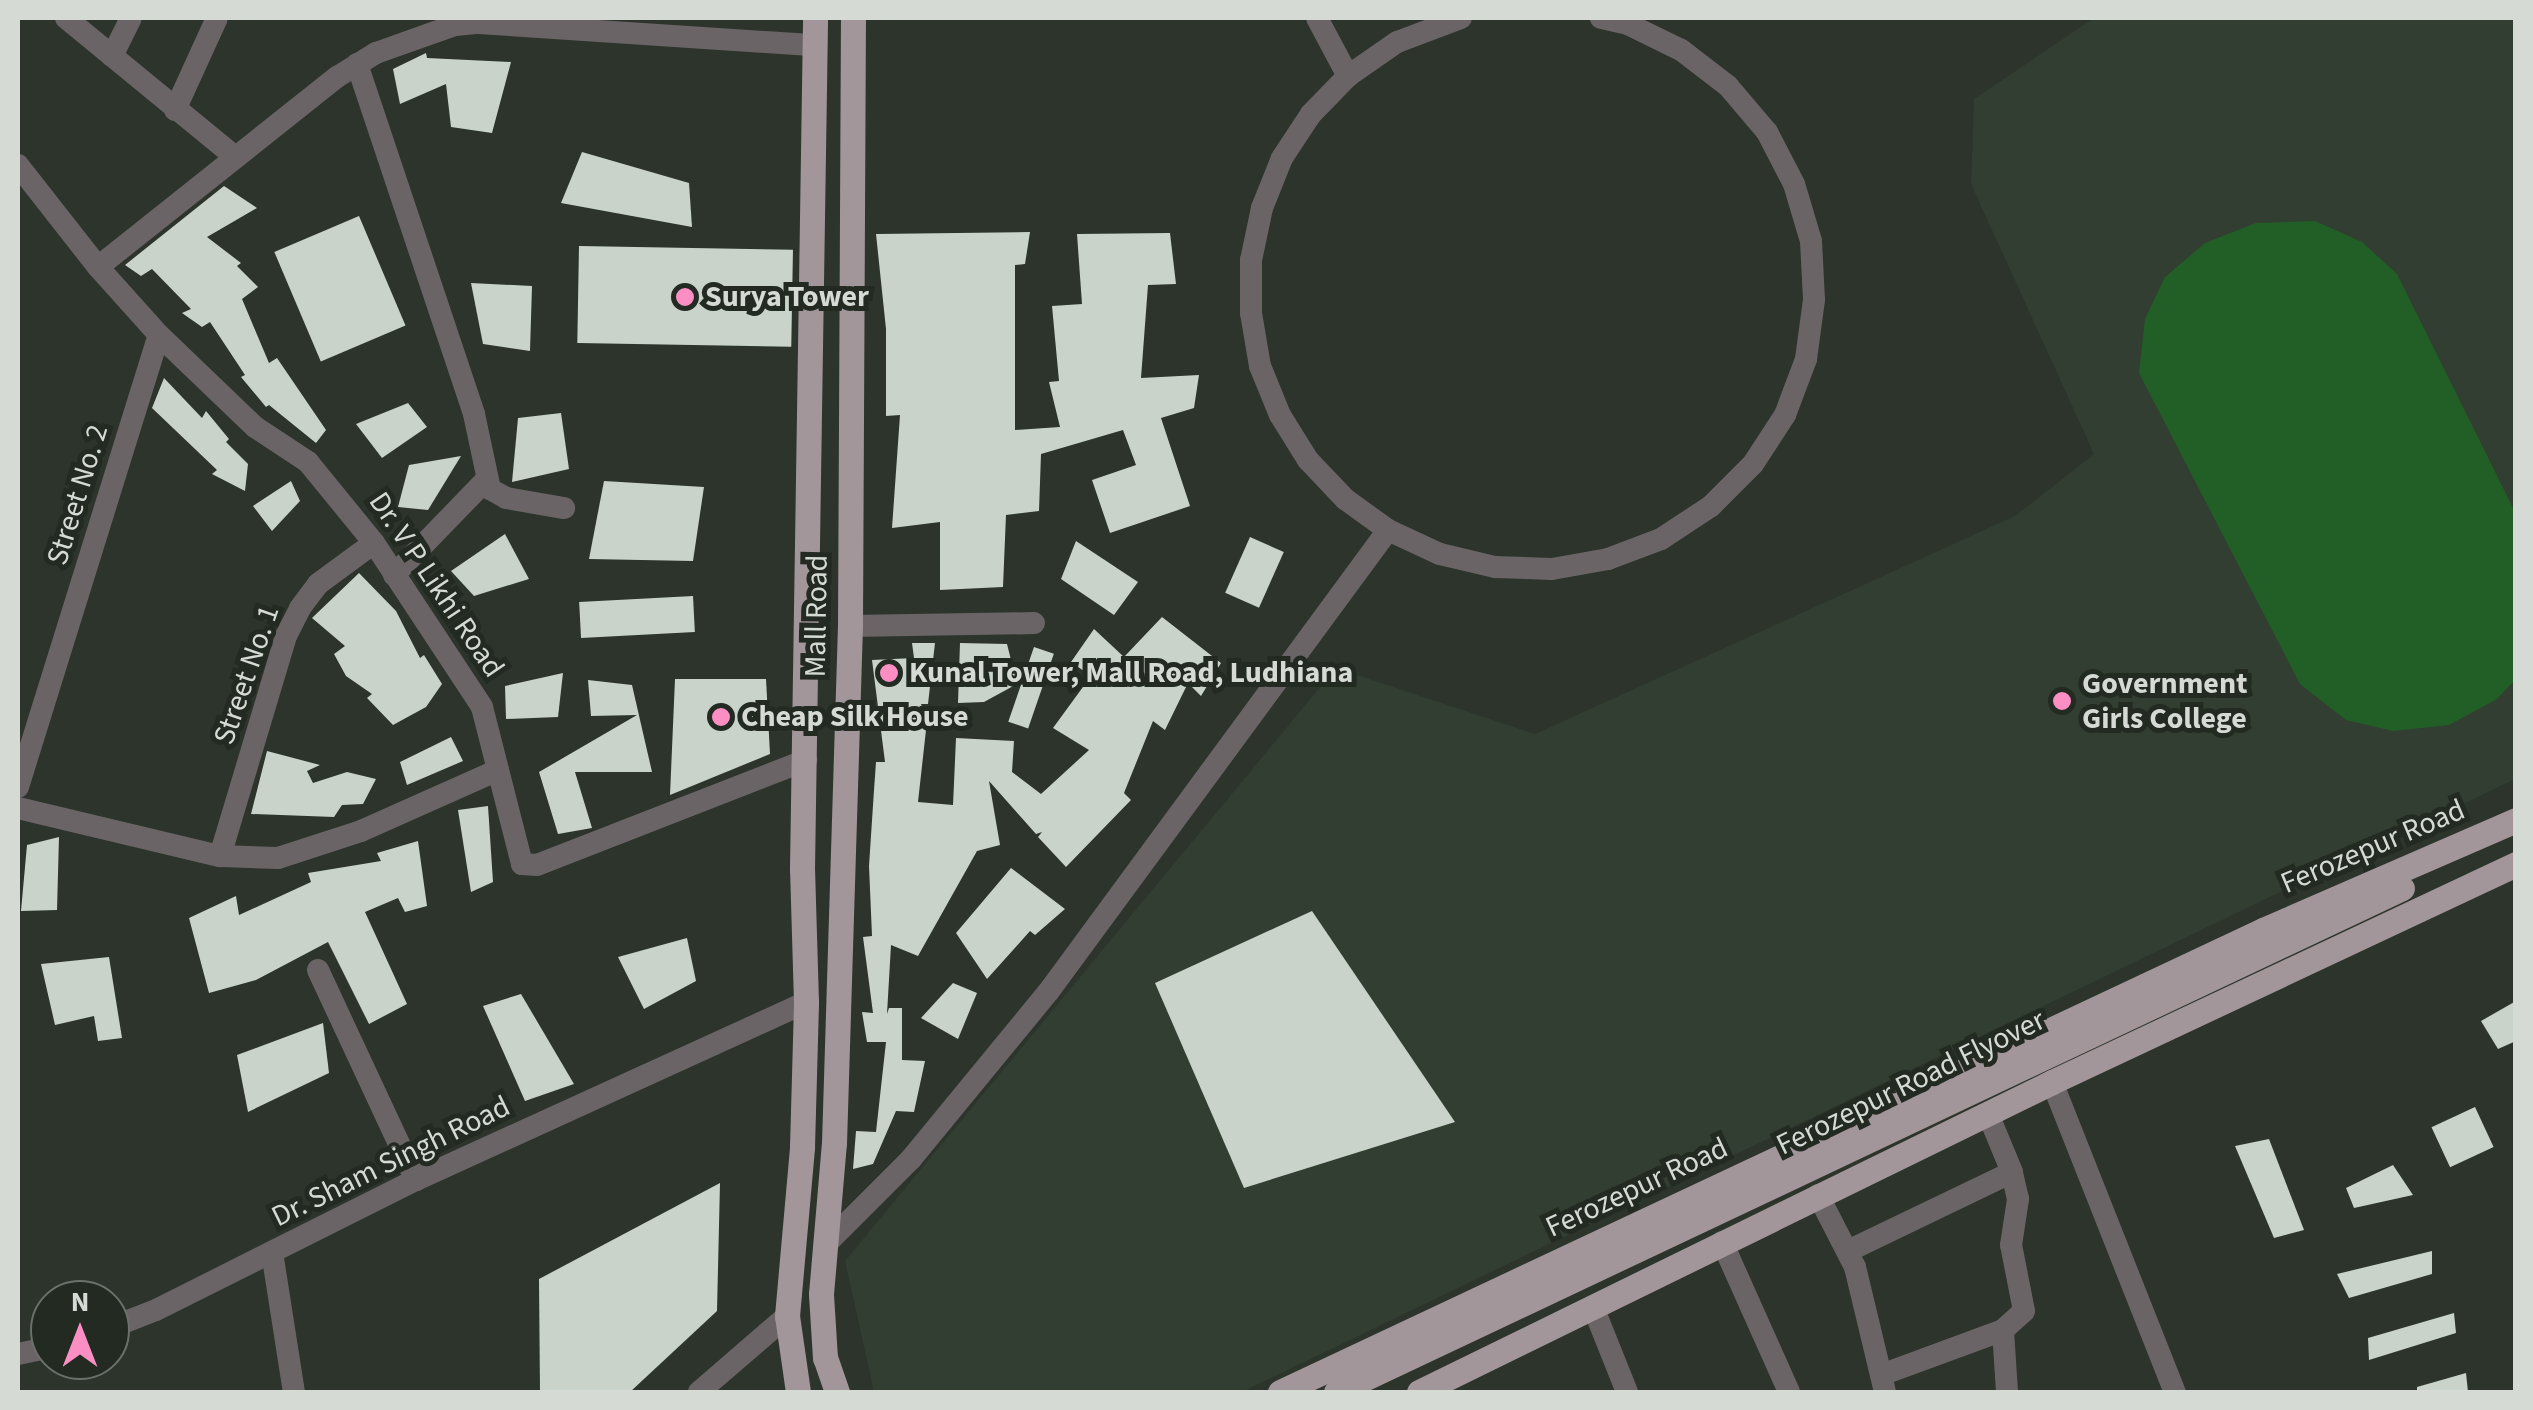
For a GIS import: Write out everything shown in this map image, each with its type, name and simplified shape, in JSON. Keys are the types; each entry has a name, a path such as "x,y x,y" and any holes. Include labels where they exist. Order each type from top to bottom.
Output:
{"main road":[{"name":"Mall Road","path":"798,1392 787,1316 802,1148 806,1002 802,868 814,18"},
{"name":"Mall Road","path":"837,1392 826,1358 821,1294 834,1143 850,626 853,18"},
{"name":"Ferozepur Road","path":"1280,1392 2264,930 2516,820"},
{"name":"Ferozepur Road Flyover","path":"1336,1392 2516,835"},
{"path":"1426,1391 1818,1195 2516,864"}],"street":[{"path":"66,18 235,157"},
{"path":"112,56 131,18"},
{"path":"175,110 217,18"},
{"path":"1316,18 1348,76"},
{"path":"1461,18 1397,42 1348,76 1311,114 1282,158 1268,192 1251,260 1250,313 1260,366 1280,415 1308,460 1344,499 1388,530 1440,554 1495,567 1552,569 1608,560 1661,539 1710,506 1752,464 1785,414 1806,359 1814,300 1811,241 1794,184 1766,132 1728,86 1681,50 1628,24 1601,18"},
{"path":"98,267 357,64 428,34 480,20 814,45"},
{"path":"357,64 474,414 487,480 494,494 564,508"},
{"name":"Dr. V P Likhi Road","path":"18,165 98,267 159,335 255,428 308,462 374,543 475,694 518,858 529,866 806,760"},
{"name":"Street No. 2","path":"18,787 159,335"},
{"path":"394,575 487,480"},
{"path":"825,1245 911,1158 1049,991 1388,530"},
{"name":"Street No. 1","path":"220,856 293,622 318,584 374,543"},
{"path":"850,626 1034,623"},
{"path":"18,808 220,856 278,858 361,831 498,770"},
{"path":"318,970 416,1180"},
{"name":"Dr. Sham Singh Road","path":"130,1319 416,1180 806,1002"},
{"path":"2052,1082 2175,1392"},
{"path":"1818,1195 1848,1251 1883,1384 2003,1330 2017,1322 2024,1311 2011,1246 2018,1199 2012,1172 1988,1114"},
{"path":"1848,1251 2012,1172"},
{"path":"1722,1242 1789,1392"},
{"path":"272,1252 294,1392"},
{"path":"1593,1307 1627,1392"},
{"path":"699,1392 787,1316"},
{"path":"2003,1330 2008,1392"}],"shaded area":[{"name":"Government Girls College","path":"2094,18 2515,18 2515,779 1242,1392 874,1392 845,1261 1336,668 1535,734 2015,516 2094,454 1971,184 1974,99"}],"green space":[{"path":"2315,221 2362,242 2397,274 2515,512 2515,680 2497,699 2449,725 2393,731 2346,720 2300,684 2139,373 2145,319 2165,277 2205,243 2256,223"}],"building":[{"path":"426,53 427,58 511,62 492,133 451,127 446,84 400,104 393,69"},
{"path":"582,152 689,183 692,227 561,203"},
{"path":"224,186 257,208 207,237 241,263 237,266 258,287 242,299 269,363 277,358 326,430 316,443 269,405 266,407 241,377 245,375 210,322 202,327 182,313 191,309 152,269 141,276 125,265"},
{"path":"359,216 405,326 321,361 274,252"},
{"path":"1030,232 1025,264 1015,265 1015,430 1060,427 1049,382 1059,381 1052,306 1082,304 1077,234 1170,233 1176,284 1148,285 1141,378 1199,375 1194,408 1161,418 1190,506 1110,533 1092,480 1136,465 1123,430 1041,454 1039,511 1006,515 1003,587 940,590 940,522 892,528 900,415 886,416 886,329 876,234"},
{"name":"Surya Tower","path":"579,246 793,250 791,347 577,343"},
{"path":"471,283 532,286 530,351 483,344"},
{"path":"164,378 202,418 206,411 229,439 226,442 248,464 245,491 212,474 217,470 152,408"},
{"path":"408,403 427,427 382,458 356,424"},
{"path":"561,413 569,469 512,482 518,418"},
{"path":"461,456 428,510 398,507 409,465"},
{"path":"291,481 300,501 272,531 253,506"},
{"path":"604,481 704,487 693,561 589,559"},
{"path":"505,534 529,579 474,596 451,571"},
{"path":"1250,537 1284,552 1259,608 1225,593"},
{"path":"1076,541 1138,582 1114,615 1061,579"},
{"path":"359,573 396,611 420,658 424,655 442,684 426,707 393,725 367,698 372,694 346,676 334,654 345,646 312,618"},
{"path":"693,596 695,632 581,638 579,602"},
{"path":"1162,617 1221,663 1201,696 1188,683 1165,730 1153,721 1124,793 1131,800 1066,867 1038,837 1042,832 1036,834 989,781 1000,845 977,851 918,956 891,945 887,1014 889,1008 902,1008 902,1060 925,1061 914,1112 896,1111 873,1164 853,1169 856,1131 876,1132 886,1042 867,1042 862,1012 873,1013 863,937 872,936 869,866 876,762 885,762 872,660 914,658 912,643 935,643 928,704 921,704 927,721 918,802 953,805 956,738 1014,741 1012,772 1041,794 1089,750 1053,728 1091,676 1071,662 1094,629 1124,657"},
{"path":"960,643 1007,644 1017,684 984,702 958,703"},
{"path":"1034,647 1054,654 1028,729 1008,722"},
{"path":"563,673 558,717 506,719 505,686"},
{"name":"Cheap Silk House","path":"675,679 766,679 770,754 670,795"},
{"path":"588,680 632,685 652,772 575,772 592,828 558,834 539,772 637,715 591,716"},
{"path":"451,737 463,761 407,785 400,762"},
{"path":"267,751 320,765 307,771 313,783 347,772 376,779 363,804 342,805 334,817 251,814"},
{"path":"488,806 493,882 471,892 458,810"},
{"path":"59,837 57,910 21,911 27,845"},
{"path":"418,841 427,906 405,912 398,898 365,912 407,1004 369,1024 328,942 256,980 209,993 189,918 236,896 239,915 311,882 308,873 381,861 377,853"},
{"path":"1011,868 1065,909 1035,935 1030,931 987,979 956,933"},
{"path":"1312,911 1455,1122 1244,1188 1155,983"},
{"path":"687,938 696,981 644,1009 618,957"},
{"path":"109,957 122,1038 98,1041 94,1016 55,1025 41,964"},
{"path":"953,983 977,993 958,1039 921,1018"},
{"path":"521,994 574,1084 525,1101 483,1006"},
{"path":"2516,1001 2516,1041 2498,1049 2481,1021"},
{"path":"323,1023 329,1073 248,1112 237,1055"},
{"path":"2475,1107 2494,1147 2450,1167 2431,1127"},
{"path":"2269,1139 2304,1230 2274,1238 2235,1146"},
{"path":"2393,1165 2413,1195 2354,1208 2346,1188"},
{"path":"720,1183 717,1311 630,1392 540,1392 539,1279"},
{"path":"2432,1251 2432,1274 2349,1298 2337,1274"},
{"path":"2454,1313 2456,1333 2369,1360 2368,1338"},
{"path":"2466,1373 2468,1392 2417,1392 2417,1387"}],"place":[{"name":"Surya Tower","path":"685,297"},
{"name":"Kunal Tower, Mall Road, Ludhiana","path":"889,673"},
{"name":"Government Girls College","path":"2062,701"},
{"name":"Cheap Silk House","path":"721,717"}]}
